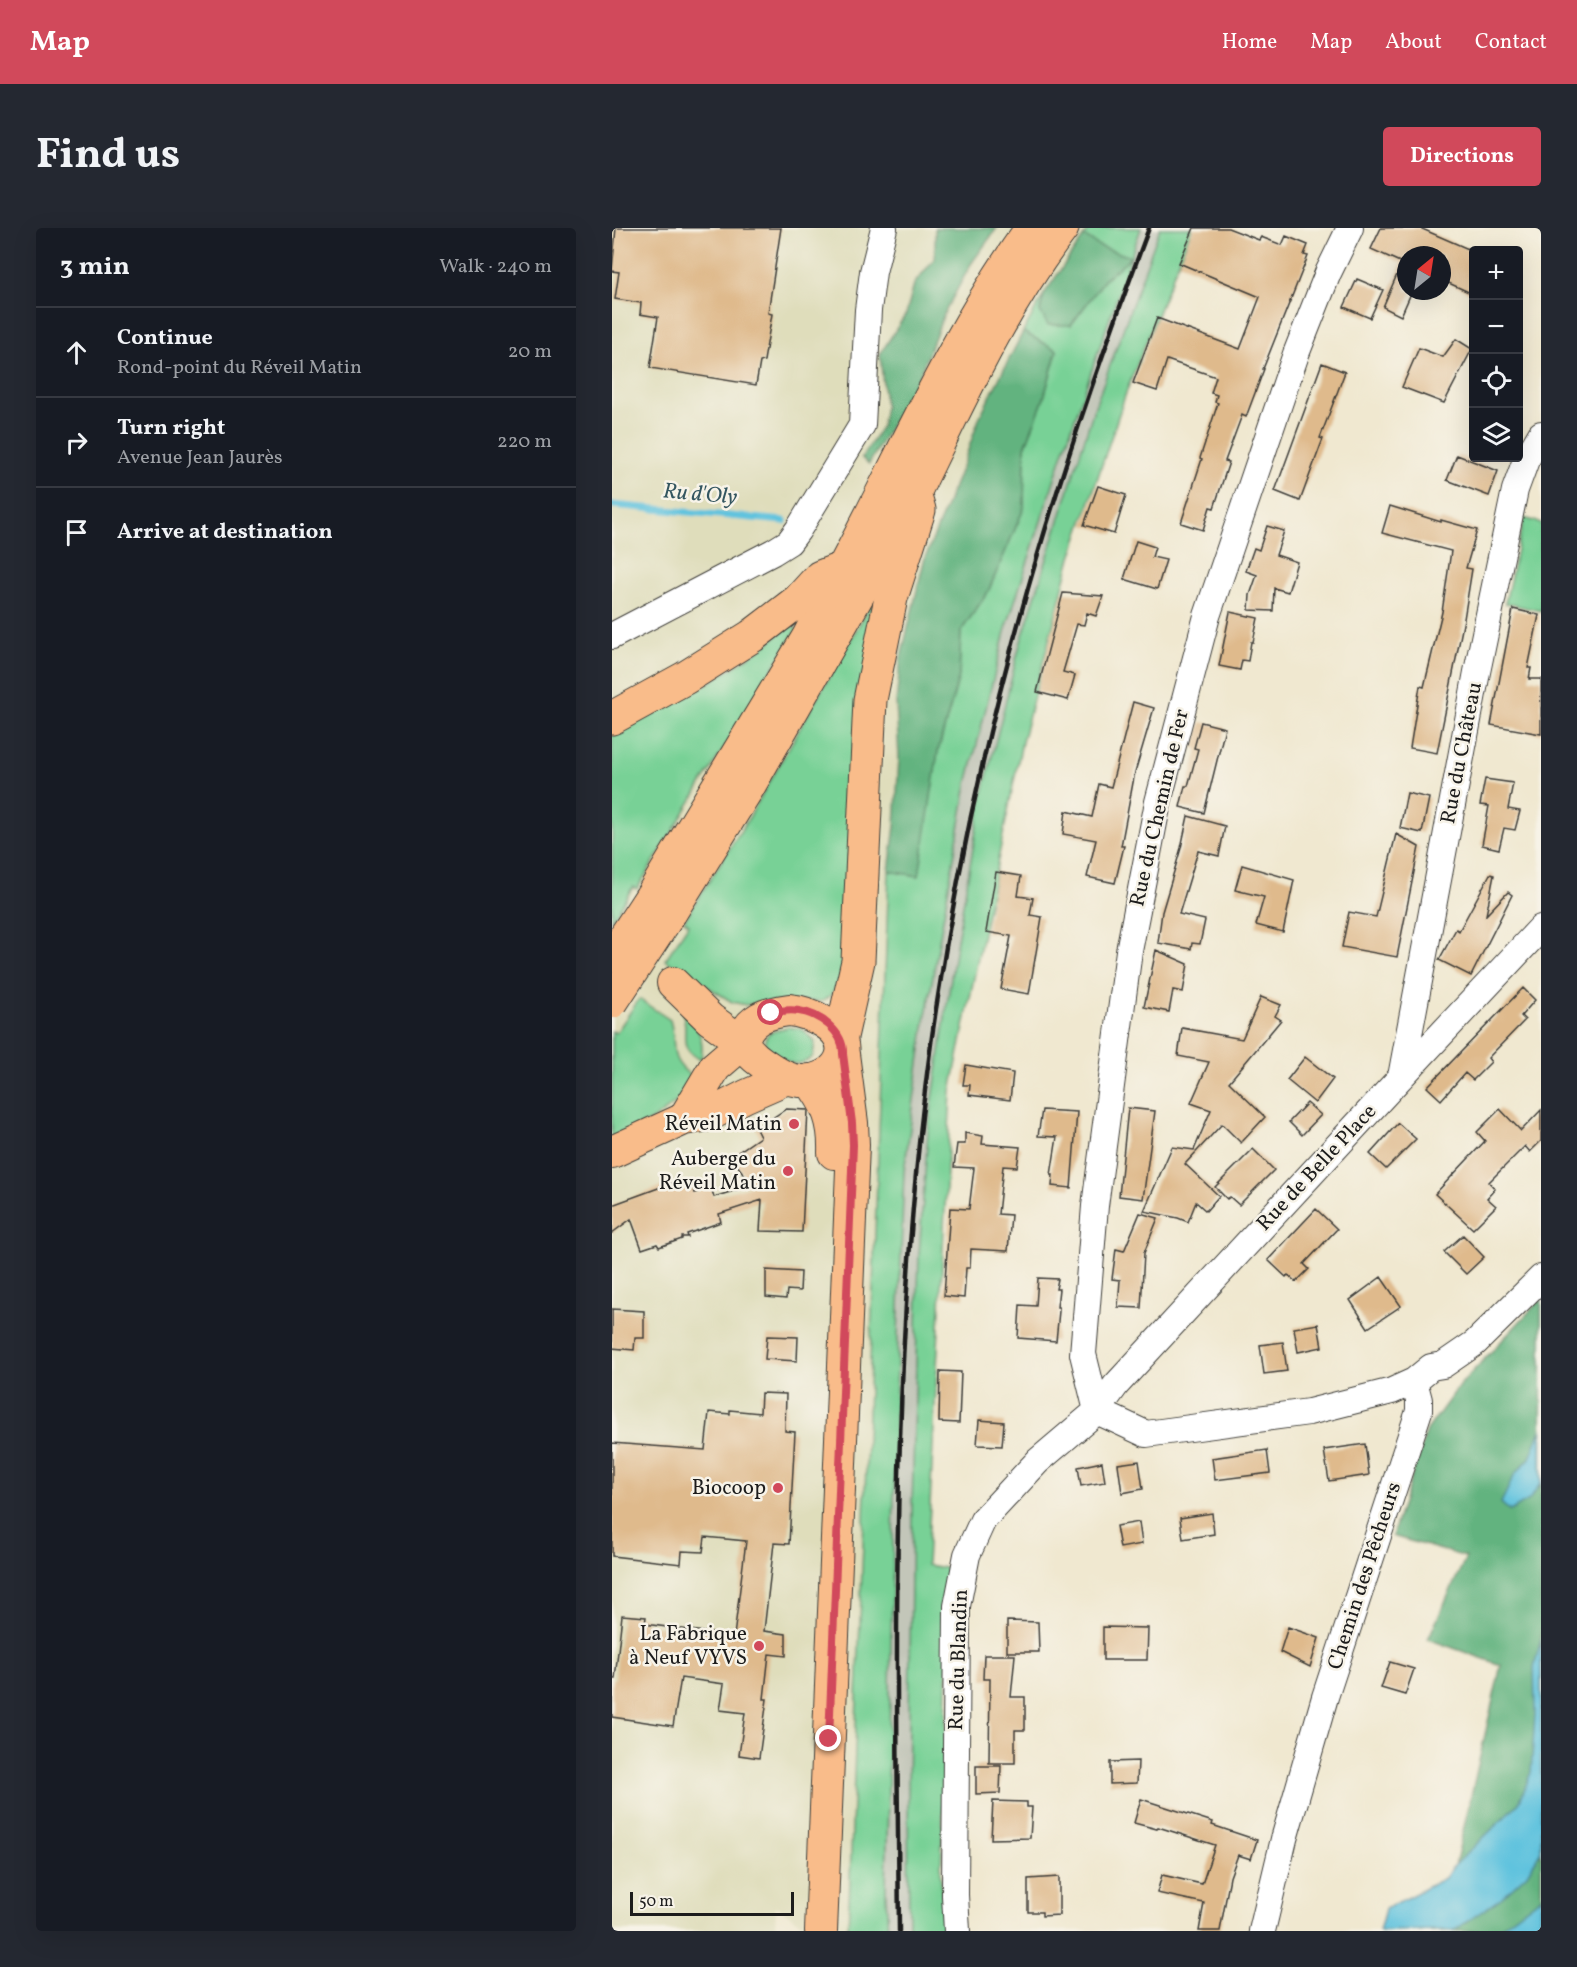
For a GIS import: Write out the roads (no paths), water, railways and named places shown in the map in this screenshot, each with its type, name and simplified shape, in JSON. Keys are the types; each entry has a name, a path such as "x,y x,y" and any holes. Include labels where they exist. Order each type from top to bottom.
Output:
{"highway":[{"path":"847,580 962,341 1003,270 1032,228"},
{"path":"847,580 914,492 942,433 1016,294 1062,228"},
{"path":"842,1046 858,962 870,700 891,598 919,510 914,492"},
{"path":"612,718 685,678 752,636 799,600 820,577 847,580"}],"main road":[{"path":"612,1002 661,905 808,637 847,580"},
{"path":"612,956 661,905"},
{"path":"612,943 673,983 722,1007 763,1016"},
{"path":"673,983 710,1019 743,1043 754,1058 798,1079 822,1096 833,1124 831,1306 809,1740 803,1931"},
{"path":"684,1119 715,1067 743,1043 747,1027 763,1016 789,1010 802,1011 829,1025 842,1046 853,1145 821,1931"},
{"path":"710,1019 717,1052 715,1067"},
{"path":"612,1152 684,1119 709,1115 746,1096 798,1079 822,1077 830,1071 842,1046"}],"street":[{"path":"612,636 773,552 789,542 798,530 862,425 868,310 873,272 884,228"},
{"name":"Rue du Chemin de Fer","path":"1097,1411 1083,1354 1095,1206 1129,951 1158,802 1207,616 1296,354 1328,273 1350,228"},
{"name":"Rue du Château","path":"1401,1077 1473,696 1515,490 1526,460 1541,434"},
{"name":"Rue de Belle Place","path":"1097,1411 1116,1385 1541,928"},
{"path":"1097,1411 1146,1434 1309,1412 1392,1391 1414,1382 1431,1367 1443,1365 1475,1342 1541,1278"},
{"name":"Chemin des Pêcheurs","path":"1262,1931 1284,1839 1325,1697 1419,1411 1419,1400 1414,1382"},
{"name":"Rue du Blandin","path":"957,1931 955,1895 957,1606 967,1555 983,1520 1038,1461 1097,1411"}],"water":[{"path":"1541,1430 1541,1483 1529,1500 1510,1511 1501,1503 1515,1474 1530,1458"},
{"path":"1541,1639 1541,1851 1527,1874 1501,1898 1455,1930 1379,1931 1385,1909 1445,1878 1452,1868 1519,1803 1531,1772 1535,1714 1534,1667"},
{"path":"1541,1897 1541,1931 1496,1931"}],"waterway":[{"name":"Ru d'Oly","path":"612,505 784,521"}],"railway":[{"path":"899,1931 897,1585 903,1354 910,1239 921,1124 936,1009 952,910 972,812 994,714 1020,617 1080,421 1149,228"}],"place":[{"name":"Réveil Matin","path":"794,1124"},
{"name":"Auberge du Réveil Matin","path":"788,1171"},
{"name":"Biocoop","path":"778,1488"},
{"name":"La Fabrique à Neuf VYVS","path":"759,1646"}]}
